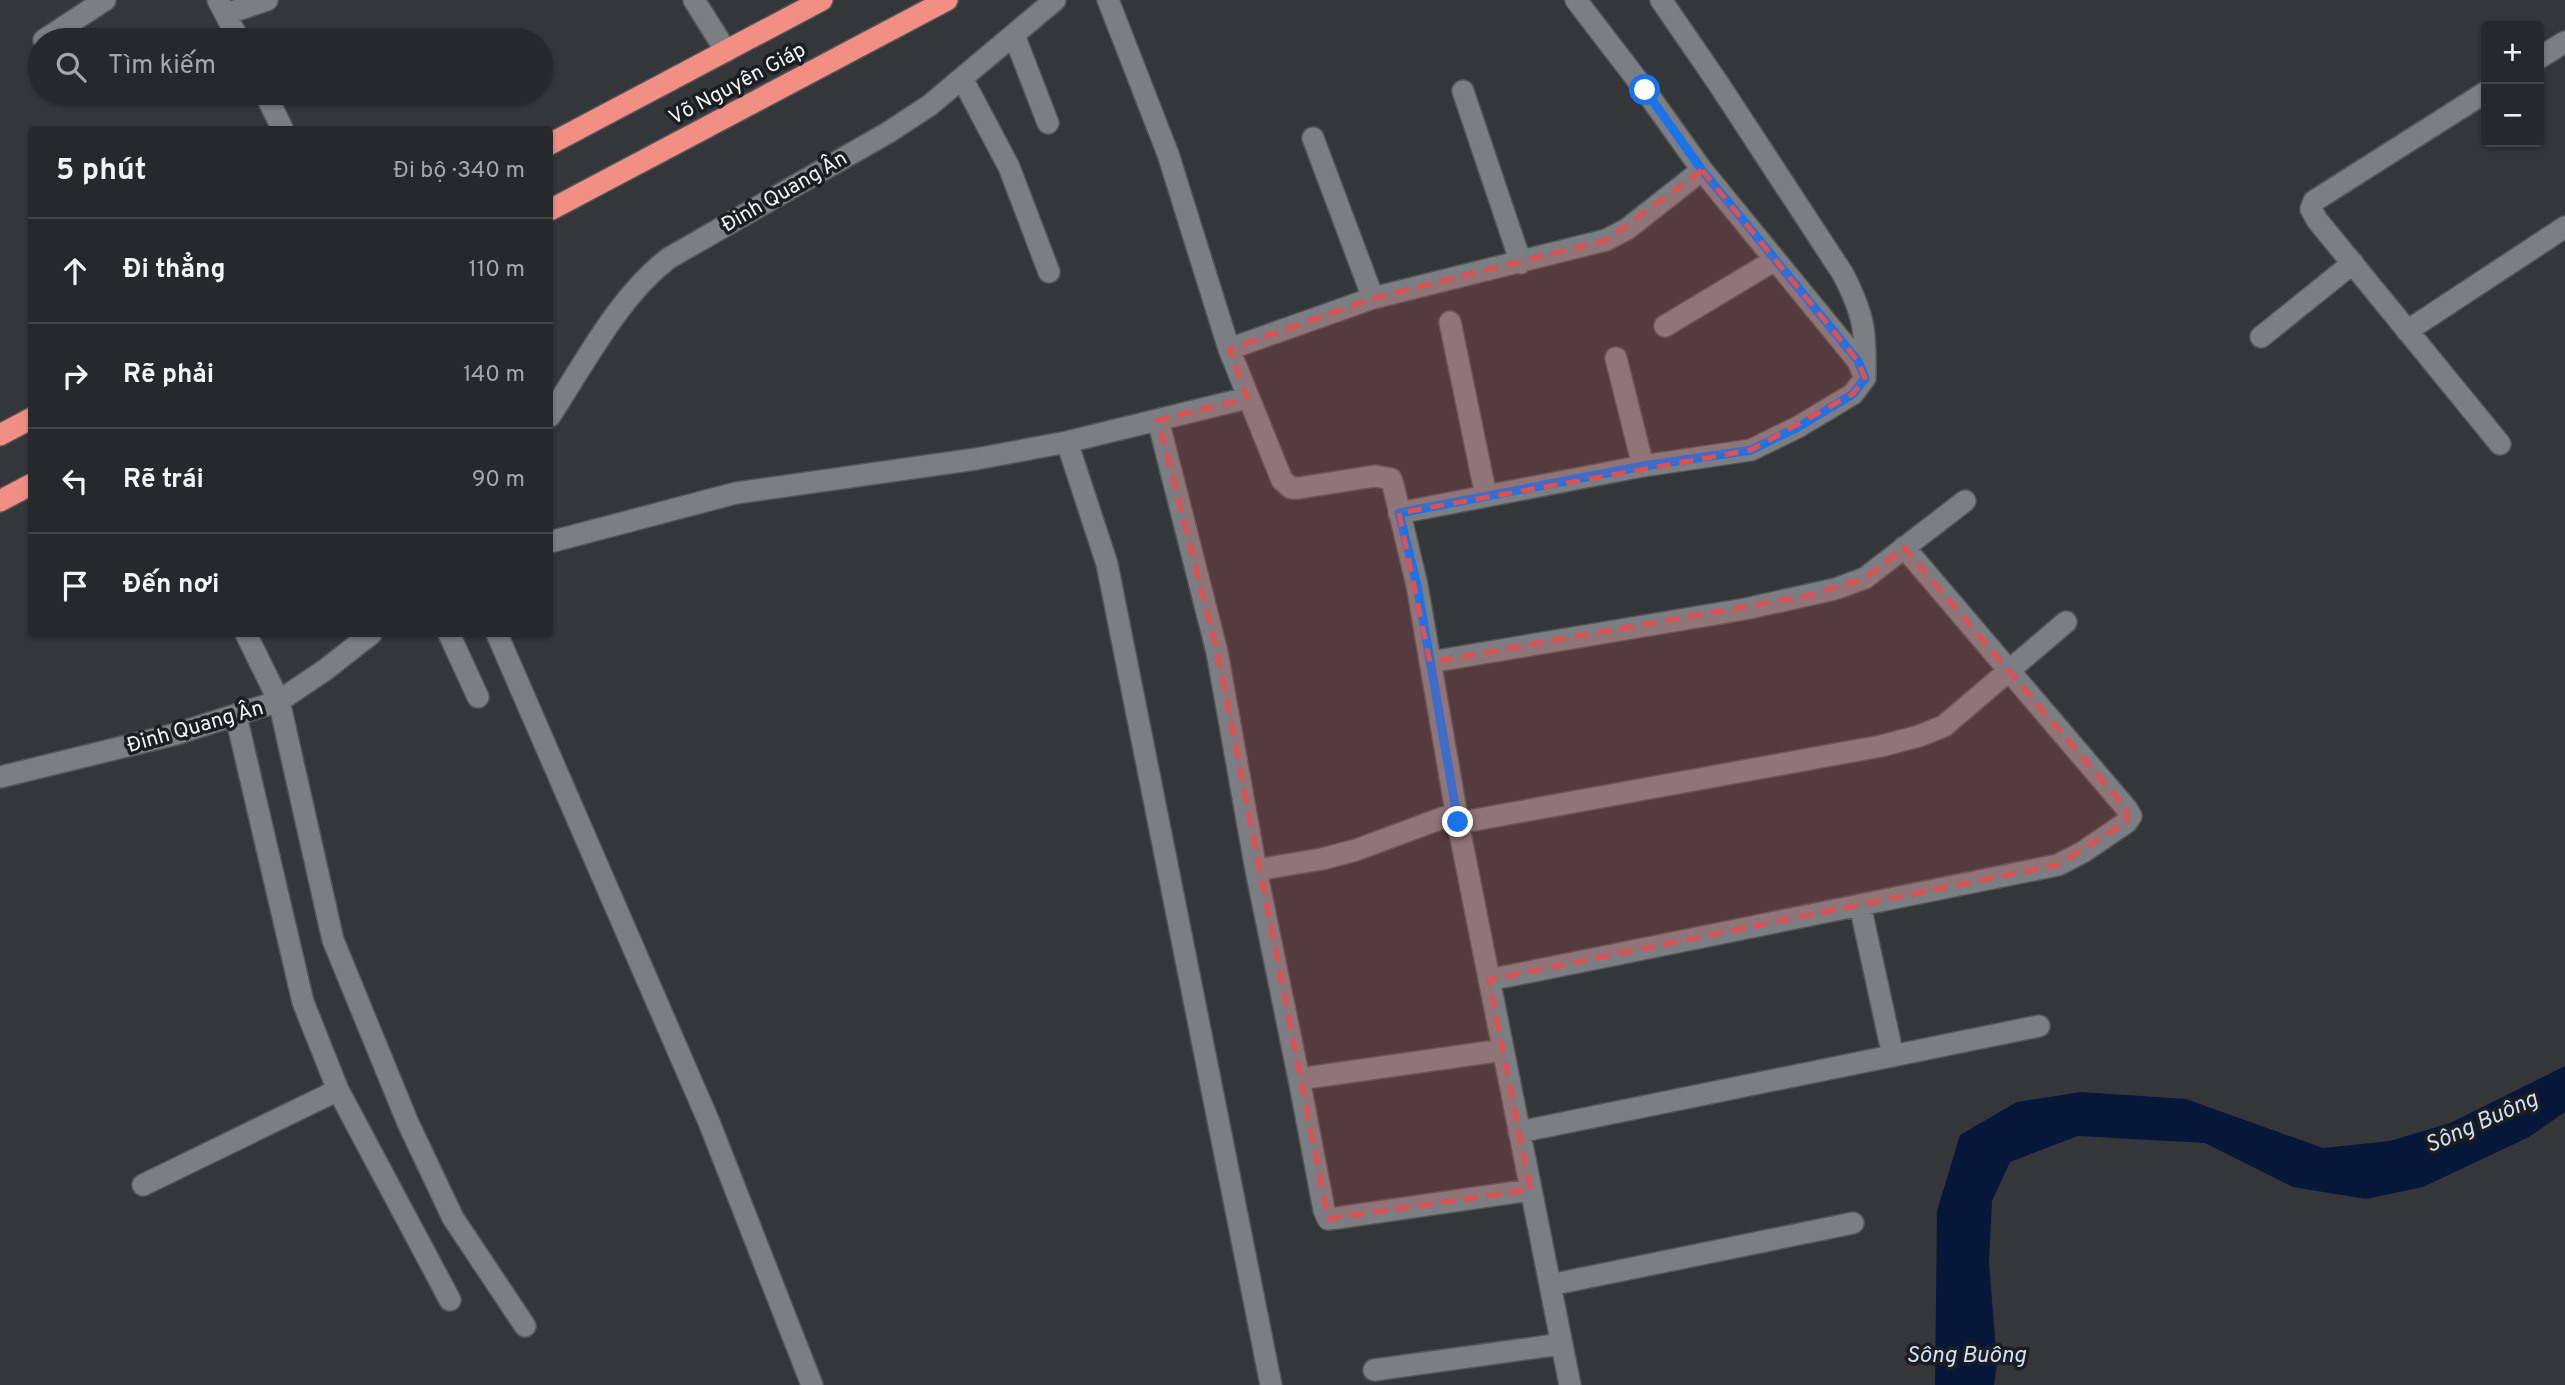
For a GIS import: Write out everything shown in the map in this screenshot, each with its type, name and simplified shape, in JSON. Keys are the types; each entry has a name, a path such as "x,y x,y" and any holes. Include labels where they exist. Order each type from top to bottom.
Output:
{"highway":[{"name":"Võ Nguyên Giáp","path":"553,142 822,0"},
{"name":"Võ Nguyên Giáp","path":"553,208 947,0"},
{"path":"0,435 28,420"},
{"path":"0,501 28,486"}],"street":[{"path":"62,28 105,0"},
{"path":"233,28 222,7 267,0"},
{"path":"694,0 726,51"},
{"name":"Đinh Quang Ân","path":"553,411 646,275 669,257 889,132 962,80 1055,0"},
{"path":"1108,0 1168,154 1229,349 1285,485 1299,488 1383,477 1391,479 1417,585 1457,818 1570,1385"},
{"path":"1576,0 1702,170 1858,361 1865,378"},
{"path":"1399,513 1643,466 1751,450 1798,427 1853,394 1865,378 1864,323 1857,301 1843,274 1661,0"},
{"path":"1014,35 1048,123"},
{"path":"2544,55 2565,42"},
{"path":"962,80 1009,166 1049,272"},
{"path":"1463,91 1521,263"},
{"path":"2481,95 2314,201 2311,209 2317,220 2500,444"},
{"path":"271,105 281,126"},
{"path":"1313,138 1373,298"},
{"path":"1229,349 1373,298 1606,240 1627,229 1702,170"},
{"path":"2407,331 2565,227"},
{"path":"1665,326 1775,260"},
{"path":"2261,337 2353,263"},
{"path":"1450,322 1486,496"},
{"path":"1616,358 1643,466"},
{"path":"553,541 736,493 976,459 1067,442 1247,398"},
{"path":"1158,420 1217,652 1256,870 1328,1219 1531,1190"},
{"path":"1067,442 1107,564 1271,1385"},
{"path":"1430,662 1745,609 1810,595 1865,578 1965,501"},
{"path":"1489,980 2058,865 2083,852 2127,822 2131,816 1904,547"},
{"path":"1256,870 1322,859 1457,818 1881,746 1919,736 1944,726 2066,622"},
{"path":"247,637 279,701 333,940 408,1123 453,1218 525,1326"},
{"name":"Đinh Quang Ân","path":"0,777 176,734 279,701 367,637"},
{"path":"450,637 478,697"},
{"path":"497,637 709,1122 812,1385"},
{"path":"236,716 303,1002 338,1090 450,1300"},
{"path":"1860,905 1893,1056"},
{"path":"1520,1132 2039,1026"},
{"path":"1300,1079 1503,1050"},
{"path":"143,1185 338,1090"},
{"path":"1550,1285 1853,1223"},
{"path":"1374,1370 1562,1344"}],"highlighted area":[{"path":"1702,170 1858,361 1865,378 1853,394 1751,450 1399,513 1430,662 1810,595 1865,578 1904,547 2127,809 2127,822 2058,865 1489,980 1531,1190 1328,1219 1217,652 1158,420 1247,398 1229,349 1373,298 1606,240"}],"water":[{"name":"Sông Buông","path":"2565,1066 2565,1112 2529,1137 2423,1187 2366,1199 2293,1187 2205,1143 2078,1136 2010,1162 1992,1201 1989,1262 1997,1364 1994,1385 1935,1385 1937,1211 1960,1135 2017,1102 2081,1092 2186,1099 2323,1148 2390,1141 2450,1123"}],"route":[{"path":"1458,822 1417,585 1399,513 1643,466 1751,450 1798,427 1853,394 1865,378 1858,361 1702,170 1645,90"}]}
